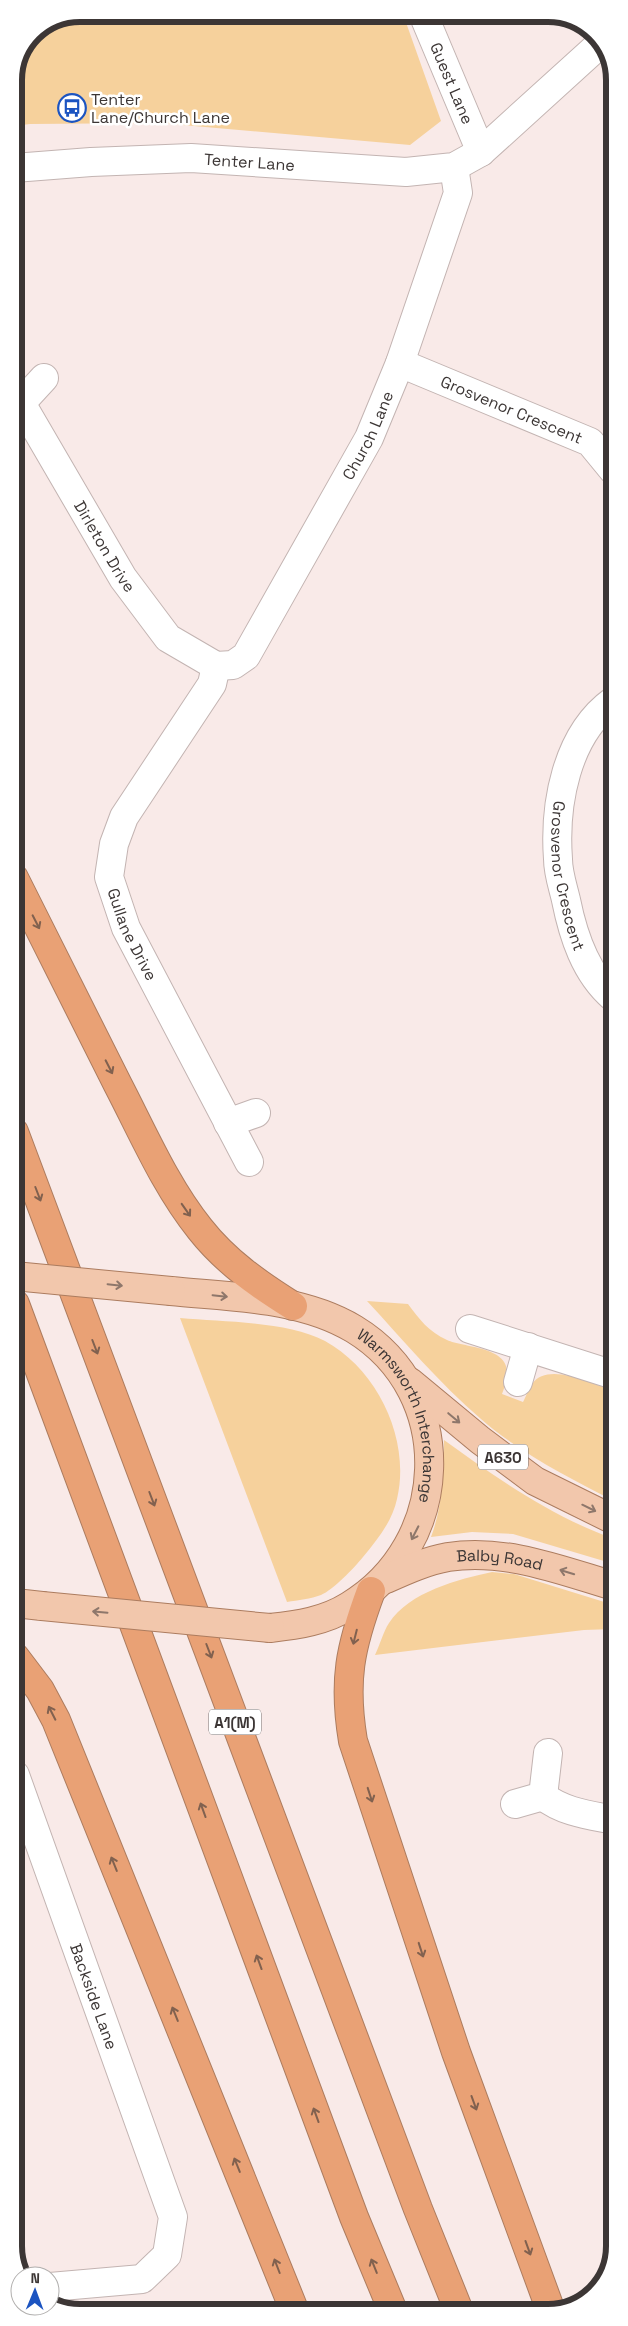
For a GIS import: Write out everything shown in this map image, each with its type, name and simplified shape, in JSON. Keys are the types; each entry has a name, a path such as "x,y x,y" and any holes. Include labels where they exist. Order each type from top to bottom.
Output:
{"highway":[{"path":"22,894 145,1138 178,1198 201,1230 224,1256 254,1282 293,1306"},
{"name":"A1(M)","path":"22,1153 418,2209 456,2304"},
{"path":"22,1325 354,2217 390,2304"},
{"path":"378,1585 356,1632 350,1658 348,1711 353,1741 456,2052 547,2304"},
{"path":"22,1666 40,1690 56,1720 292,2303"}],"main road":[{"name":"Warmsworth Interchange","path":"22,1277 260,1300 293,1306 325,1315 355,1330 381,1351 403,1376 418,1404 427,1434 430,1465 428,1497 419,1527 404,1555 378,1585 349,1607 324,1618 297,1625 270,1628 22,1604"},
{"name":"A630","path":"403,1376 480,1440 535,1481 606,1516"},
{"name":"Balby Road","path":"378,1585 416,1566 448,1557 495,1555 536,1562 606,1584"}],"street":[{"name":"Guest Lane","path":"427,23 481,152"},
{"path":"481,152 595,48"},
{"name":"Tenter Lane","path":"22,167 91,162 191,158 406,172 454,167 481,152"},
{"name":"Church Lane","path":"216,666 232,665 246,656 369,438 400,363 458,194 454,167"},
{"name":"Grosvenor Crescent","path":"400,363 590,442 606,461"},
{"name":"Dirleton Drive","path":"22,398 44,378"},
{"name":"Dirleton Drive","path":"22,411 123,578 168,638 216,666"},
{"name":"Gullane Drive","path":"216,666 212,684 124,817 114,844 110,877 126,928 249,1162"},
{"name":"Grosvenor Crescent","path":"606,706 600,711 579,742 566,775 558,816 558,860 570,922 585,962 606,990"},
{"path":"228,1123 256,1113"},
{"path":"470,1329 606,1372"},
{"path":"518,1382 528,1347"},
{"path":"543,1796 548,1753"},
{"name":"Backside Lane","path":"22,1794 174,2217 167,2255 142,2279 60,2286"},
{"path":"515,1804 543,1796"},
{"path":"543,1796 555,1805 570,1811 606,1818"}],"shaded area":[{"path":"81,22 406,23 441,121 410,145 160,123 22,125 22,81 27,58 32,48 48,32 58,27"},
{"path":"367,1301 408,1304 425,1325 441,1337 455,1343 485,1350 502,1359 506,1366 507,1378 502,1394 523,1402 532,1384 539,1377 548,1374 571,1376 606,1388 606,1497 545,1464 512,1443 481,1419 422,1362"},
{"path":"180,1318 274,1326 310,1334 325,1341 344,1354 361,1370 375,1388 386,1409 394,1431 399,1454 400,1476 395,1507 374,1544 349,1573 321,1595 287,1602"},
{"path":"444,1440 526,1496 568,1519 606,1536 606,1562 513,1534 472,1532 431,1537 438,1513 443,1477"},
{"path":"492,1572 514,1574 606,1603 606,1629 584,1630 375,1655 385,1630 398,1612 409,1603 436,1588"}],"place":[{"name":"Tenter Lane/Church Lane","path":"72,108"}]}
